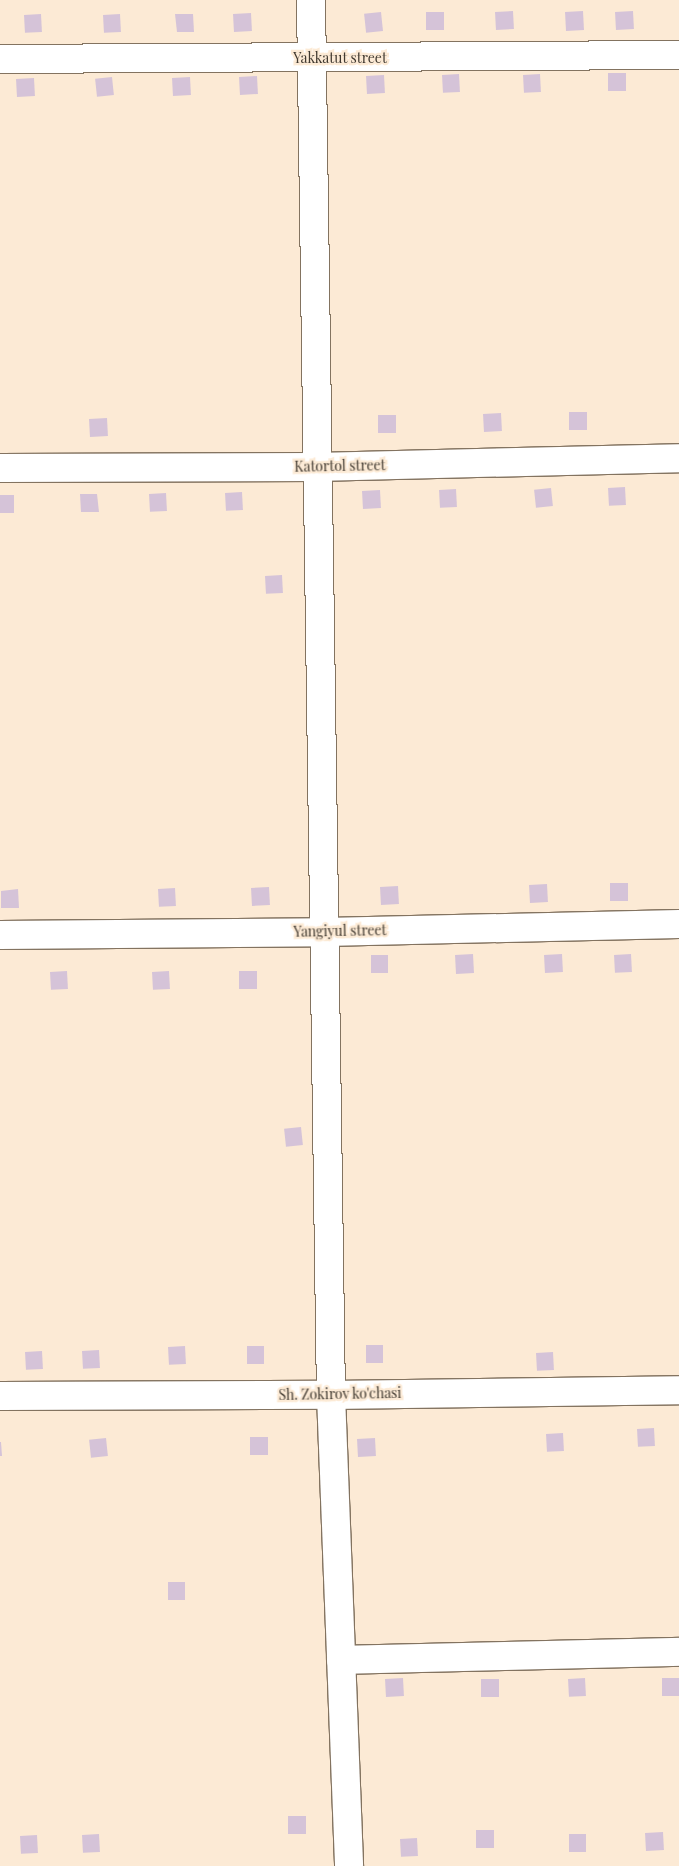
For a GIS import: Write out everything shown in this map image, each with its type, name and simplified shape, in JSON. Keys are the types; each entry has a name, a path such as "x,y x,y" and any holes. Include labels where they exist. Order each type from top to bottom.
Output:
{"street":[{"path":"311,0 316,467 331,1395 349,1866"},
{"name":"Yakkatut street","path":"0,59 679,55"},
{"name":"Katortol street","path":"0,468 316,467 679,458"},
{"name":"Yangiyul street","path":"0,935 325,932 679,924"},
{"name":"Sh. Zokirov ko'chasi","path":"0,1396 331,1395 679,1390"},
{"path":"341,1660 679,1652"}],"building":[{"path":"513,11 514,29 496,30 495,12"},
{"path":"583,11 584,30 566,31 565,12"},
{"path":"633,11 634,29 616,30 615,12"},
{"path":"381,12 383,31 366,33 364,14"},
{"path":"426,12 444,12 444,30 426,30"},
{"path":"251,13 252,31 234,32 233,14"},
{"path":"41,14 42,32 25,33 24,15"},
{"path":"120,14 121,32 104,33 103,15"},
{"path":"175,14 193,14 194,32 177,32"},
{"path":"608,73 626,73 626,91 608,91"},
{"path":"459,74 460,92 443,93 442,75"},
{"path":"540,74 541,92 524,93 523,75"},
{"path":"384,75 385,93 367,94 366,76"},
{"path":"257,76 258,94 240,95 239,77"},
{"path":"112,77 114,95 97,97 95,79"},
{"path":"190,77 191,95 173,96 172,78"},
{"path":"34,78 35,96 17,97 16,79"},
{"path":"569,412 587,412 587,430 569,430"},
{"path":"501,413 502,431 484,432 483,414"},
{"path":"378,415 396,415 396,433 378,433"},
{"path":"107,418 108,436 90,437 89,419"},
{"path":"625,487 626,505 609,506 608,488"},
{"path":"551,488 553,506 536,508 534,490"},
{"path":"456,489 457,507 440,508 439,490"},
{"path":"380,490 381,508 363,509 362,491"},
{"path":"242,492 243,510 226,511 225,493"},
{"path":"166,493 167,511 150,512 149,494"},
{"path":"80,494 97,494 99,512 81,512"},
{"path":"0,495 14,495 14,513 0,513"},
{"path":"282,575 283,593 266,594 265,576"},
{"path":"610,883 628,883 628,901 610,901"},
{"path":"547,884 548,902 530,903 529,885"},
{"path":"398,886 399,904 381,905 380,887"},
{"path":"269,887 270,905 252,906 251,888"},
{"path":"175,888 176,906 159,907 158,889"},
{"path":"18,889 19,908 1,908 1,891"},
{"path":"473,954 474,973 456,974 455,955"},
{"path":"562,954 563,972 545,973 544,955"},
{"path":"631,954 632,972 615,973 614,955"},
{"path":"371,955 388,955 388,973 371,973"},
{"path":"67,971 68,989 51,990 50,972"},
{"path":"169,971 170,989 153,990 152,972"},
{"path":"239,971 257,971 257,989 239,989"},
{"path":"301,1127 303,1145 286,1147 284,1129"},
{"path":"366,1345 383,1345 383,1363 366,1363"},
{"path":"185,1346 186,1364 169,1365 168,1347"},
{"path":"247,1346 264,1346 264,1364 247,1364"},
{"path":"99,1350 100,1368 83,1369 82,1351"},
{"path":"42,1351 43,1369 26,1370 25,1352"},
{"path":"553,1352 554,1370 537,1371 536,1353"},
{"path":"654,1428 655,1446 638,1447 637,1429"},
{"path":"563,1433 564,1451 547,1452 546,1434"},
{"path":"250,1437 268,1437 268,1455 250,1455"},
{"path":"106,1438 108,1456 91,1458 89,1440"},
{"path":"375,1438 376,1456 358,1457 357,1439"},
{"path":"1,1442 2,1456 0,1456"},
{"path":"168,1582 185,1582 185,1600 168,1600"},
{"path":"403,1678 404,1696 386,1697 385,1679"},
{"path":"585,1678 586,1696 569,1697 568,1679"},
{"path":"662,1678 679,1678 679,1696 662,1696"},
{"path":"481,1679 499,1679 499,1697 481,1697"},
{"path":"288,1816 306,1816 306,1834 288,1834"},
{"path":"476,1830 494,1830 494,1848 476,1848"},
{"path":"663,1832 664,1850 646,1851 645,1833"},
{"path":"99,1834 100,1852 83,1853 82,1835"},
{"path":"569,1834 586,1834 586,1852 569,1852"},
{"path":"37,1835 38,1853 21,1854 20,1836"},
{"path":"417,1838 418,1856 401,1857 400,1839"}]}
